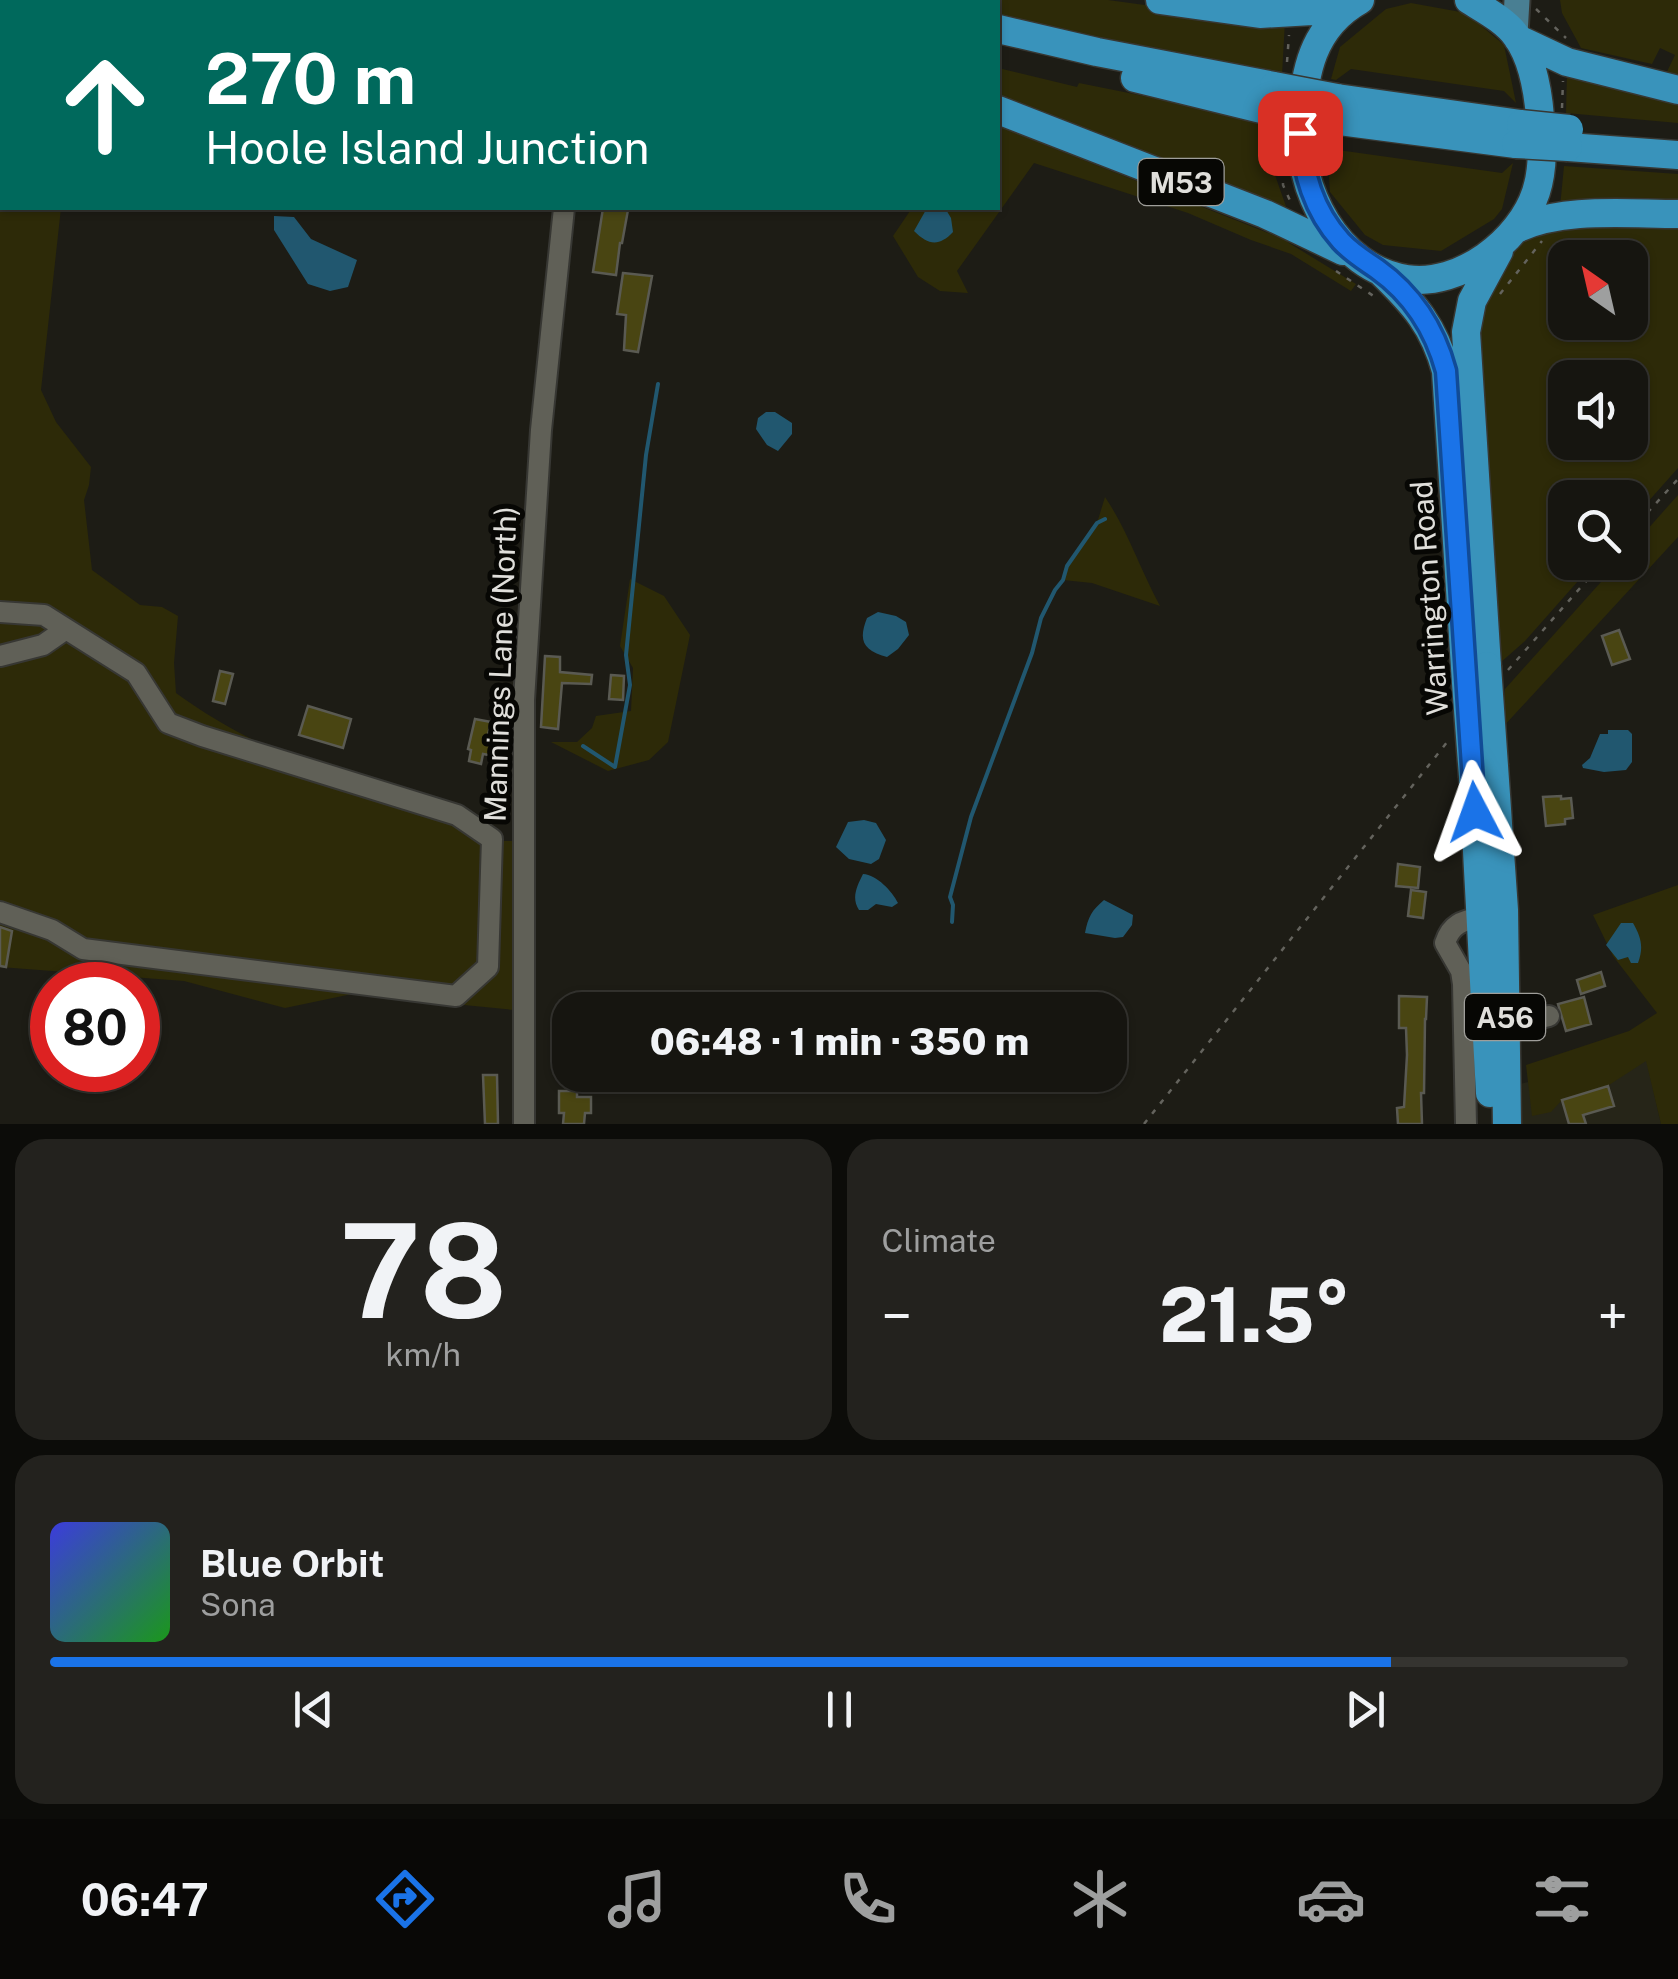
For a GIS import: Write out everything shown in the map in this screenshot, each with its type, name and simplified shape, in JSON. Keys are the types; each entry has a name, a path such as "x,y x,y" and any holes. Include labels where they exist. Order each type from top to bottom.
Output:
{"highway":[{"path":"1160,0 1260,14 1312,12 1358,1"},
{"path":"1470,0 1517,37 1567,62 1678,90"},
{"name":"Warrington Road","path":"1358,1 1341,12 1328,28 1309,62 1300,133 1302,159 1308,186 1341,241 1416,307 1435,336 1446,371 1487,673"},
{"path":"1000,28 1272,99"},
{"name":"Warrington Road","path":"1490,1124 1480,918 1487,673 1466,332 1472,301 1489,265 1528,211 1542,164 1533,78 1517,37"},
{"path":"1000,44 1272,99 1678,155"},
{"name":"M53","path":"1000,111 1279,220 1370,265"},
{"path":"1569,138 1678,137"},
{"path":"1370,265 1405,279 1426,280 1449,276 1534,220 1556,216 1678,214"},
{"name":"Warrington Road","path":"1484,772 1504,910 1507,1124"}],"main road":[{"path":"1517,37 1524,2"}],"street":[{"name":"Mannings Lane (North)","path":"524,1124 524,700 541,430 564,210"},
{"path":"0,612 44,615 136,673 168,723 457,815 492,840 488,967"},
{"path":"0,656 44,645 66,629"},
{"path":"0,912 52,930 83,949 456,996 488,967 523,968"},
{"path":"1466,1124 1464,984 1445,944 1457,924 1480,918"},
{"path":"1506,1026 1549,1016"}],"path":[{"path":"1524,2 1574,45"},
{"path":"1493,303 1542,242"},
{"path":"1330,268 1380,301"},
{"path":"1648,512 1678,478"},
{"path":"1487,673 1584,580"},
{"path":"1144,1124 1454,735"}],"shaded area":[{"path":"1000,0 1108,0 1285,21 1282,75 1176,59 1000,15"},
{"path":"1560,0 1678,0 1678,83 1663,80 1675,55 1660,48 1652,64 1581,48 1562,13"},
{"path":"1411,3 1466,13 1504,45 1516,103 1504,91 1351,69 1336,80 1331,79 1340,47 1386,9"},
{"path":"1000,68 1077,87 1079,83 1278,123 1275,175 1289,215 1000,100"},
{"path":"1567,72 1678,99 1678,123 1566,113"},
{"path":"1000,127 1286,240 1356,284 1351,291 1291,254 1188,213 1034,163 957,271 968,293 940,291 918,277 893,236 911,210 1000,210"},
{"path":"1326,134 1338,150 1502,173 1513,163 1502,209 1494,219 1441,251 1383,245 1365,235 1330,192"},
{"path":"1564,166 1678,174 1678,205 1560,207"},
{"path":"0,210 61,210 41,390 56,422 91,467 84,500 92,570 140,605 162,607 178,616 176,693 211,717 287,756 488,830 504,841 513,841 514,1010 352,994 285,1008 184,981 160,979 160,962 30,962 30,969 0,967"},
{"path":"1556,223 1678,224 1678,468 1648,502 1648,480 1548,480 1548,580 1579,580 1500,663 1478,331 1494,279 1523,240"},
{"path":"1678,495 1678,537 1648,570 1648,529"},
{"path":"1105,497 1160,606 1092,583 1063,580 1067,566 1097,523"},
{"path":"630,579 664,596 690,635 668,742 649,760 608,771 551,742 577,742 592,728 596,716 631,711 633,668 620,646"},
{"path":"1603,580 1638,580 1502,728 1505,689"},
{"path":"1678,885 1678,1124 1661,1124 1646,1061 1609,1085 1562,1100 1551,1112 1532,1116 1526,1065 1629,1031 1657,1013 1613,956 1593,915"},
{"path":"1645,1054 1661,1124 1521,1124 1520,1084"}],"water":[{"path":"926,210 946,210 951,218 953,232 938,242 924,239 914,231"},
{"path":"274,216 294,217 311,239 357,260 348,287 330,291 308,284 274,230"},
{"path":"775,412 792,423 792,434 778,451 767,445 756,429 758,418"},
{"path":"878,612 906,622 909,635 887,657 868,648 863,639 867,618"},
{"path":"1608,730 1628,730 1632,734 1632,762 1626,770 1604,772 1583,768 1600,734 1608,734"},
{"path":"848,822 876,823 886,840 879,859 871,864 849,859 836,847"},
{"path":"863,874 884,884 898,903 859,910 855,896"},
{"path":"1104,900 1133,915 1132,925 1123,937 1085,933 1091,914"},
{"path":"1621,923 1633,923 1638,933 1638,963 1631,963 1628,957 1618,960 1606,945"}],"building":[{"path":"603,210 628,210 616,275 593,272"},
{"path":"623,273 652,276 638,352 624,350 626,315 617,314"},
{"path":"1619,630 1630,659 1612,665 1602,636"},
{"path":"545,656 560,657 560,672 592,675 591,684 562,683 558,729 541,727"},
{"path":"220,671 233,674 225,704 213,701"},
{"path":"611,675 624,676 623,700 609,699"},
{"path":"308,706 351,719 343,748 299,735"},
{"path":"475,719 491,722 488,735 493,736 489,755 483,754 481,764 469,761"},
{"path":"1543,797 1571,798 1573,818 1565,819 1565,824 1546,826"},
{"path":"1398,864 1420,867 1418,888 1396,886"},
{"path":"1411,890 1426,892 1423,918 1408,916"},
{"path":"0,927 12,931 6,967 0,966"},
{"path":"1601,972 1605,986 1581,994 1577,980"},
{"path":"1399,996 1427,997 1422,1124 1398,1124 1397,1108 1404,1107 1407,1055 1406,1028 1399,1028"},
{"path":"1584,997 1591,1024 1566,1031 1558,1004"},
{"path":"483,1075 497,1075 498,1124 485,1124"},
{"path":"1608,1086 1614,1106 1583,1115 1586,1124 1569,1124 1562,1100"},
{"path":"559,1092 591,1097 591,1113 585,1113 584,1124 563,1124 564,1113 559,1113"}],"waterway":[{"path":"583,746 615,767 630,685 626,655 646,455 658,384"},
{"path":"952,922 950,897 971,817 1032,653 1041,618 1067,566 1097,523 1105,519"}],"route":[{"path":"1300,133 1308,186 1328,225 1416,307 1435,336 1446,371 1475,812"}]}
